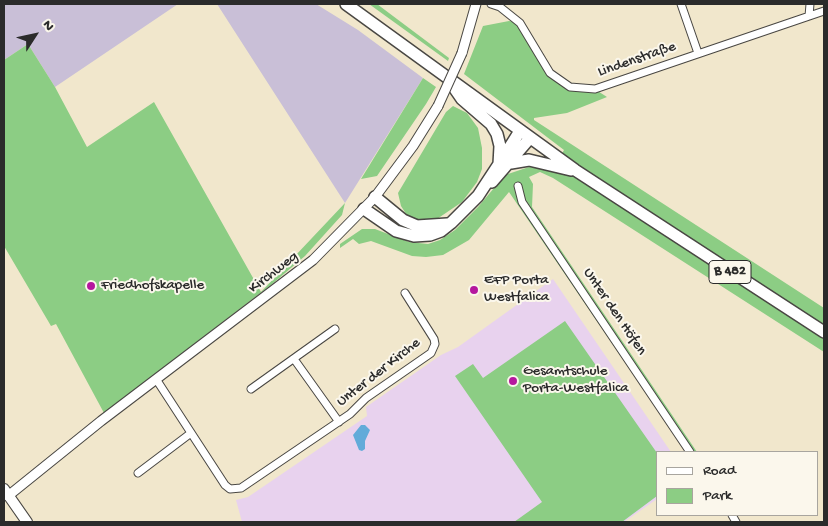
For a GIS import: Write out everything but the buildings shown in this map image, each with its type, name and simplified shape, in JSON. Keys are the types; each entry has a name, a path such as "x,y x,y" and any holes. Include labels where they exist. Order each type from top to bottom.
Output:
{"main road":[{"name":"B 482","path":"346,4 635,212 824,332"},
{"path":"445,76 462,99 491,124 498,134 500,146 499,164"},
{"path":"478,196 520,131"},
{"path":"364,209 396,231 414,236 430,235 441,231 511,163 530,138"},
{"path":"511,163 529,160 575,170"},
{"path":"375,197 403,220 417,226 451,223"},
{"path":"6,493 27,522"}],"street":[{"name":"Kirchweg","path":"6,493 313,260 364,209 413,146 438,106 462,53 476,4"},
{"name":"Lindenstraße","path":"490,4 500,7 520,24 550,72 570,88 595,89 824,11"},
{"path":"681,4 698,53"},
{"path":"809,16 810,4"},
{"name":"Unter den Höfen","path":"518,186 522,202 689,451"},
{"name":"Unter der Kirche","path":"156,380 225,485 230,489 241,488 350,414 366,398 431,353 435,344 434,339 405,293"},
{"path":"251,389 334,329"},
{"name":"Unter der Kirche","path":"294,359 338,422"},
{"path":"138,472 190,433"}],"shaded area":[{"path":"4,4 178,4 55,87 28,44 4,60"},
{"path":"217,4 316,4 358,30 423,78 345,203"},
{"name":"Gesamtschule Porta-Westfalica","path":"553,279 670,451 656,451 656,500 624,522 242,522 236,500 248,497 367,416 366,407 441,355 458,347"}],"green space":[{"path":"369,4 377,4 449,58 448,61"},
{"path":"509,21 523,23 552,71 573,84 590,86 607,97 567,113 534,118 534,120 824,308 824,352 553,178 540,172 529,177 533,184 532,207 696,451 685,451 509,192 469,240 443,255 412,256 371,241 359,244 353,239 340,248 340,244 362,229 375,229 409,242 428,244 440,240 455,230 478,207 505,175 529,167 542,168 552,172 564,150 464,74 483,26"},
{"path":"28,44 55,87 87,147 154,102 261,292 345,203 342,215 305,256 271,285 104,413 56,324 51,326 4,246 4,60"},
{"path":"423,78 436,87 426,104 377,176 361,179"},
{"path":"453,106 467,113 478,128 482,148 482,169 477,182 462,202 434,221 419,222 408,217 401,206 398,193 446,112"},
{"path":"565,321 656,452 656,497 622,522 514,522 542,502 455,376 473,364 483,378"}],"water":[{"path":"361,425 365,425 370,430 365,441 365,449 362,451 359,450 353,435"}],"place":[{"name":"Friedhofskapelle","path":"91,286"},
{"name":"EFP Porta Westfalica","path":"474,290"},
{"name":"Gesamtschule Porta-Westfalica","path":"513,381"}]}
